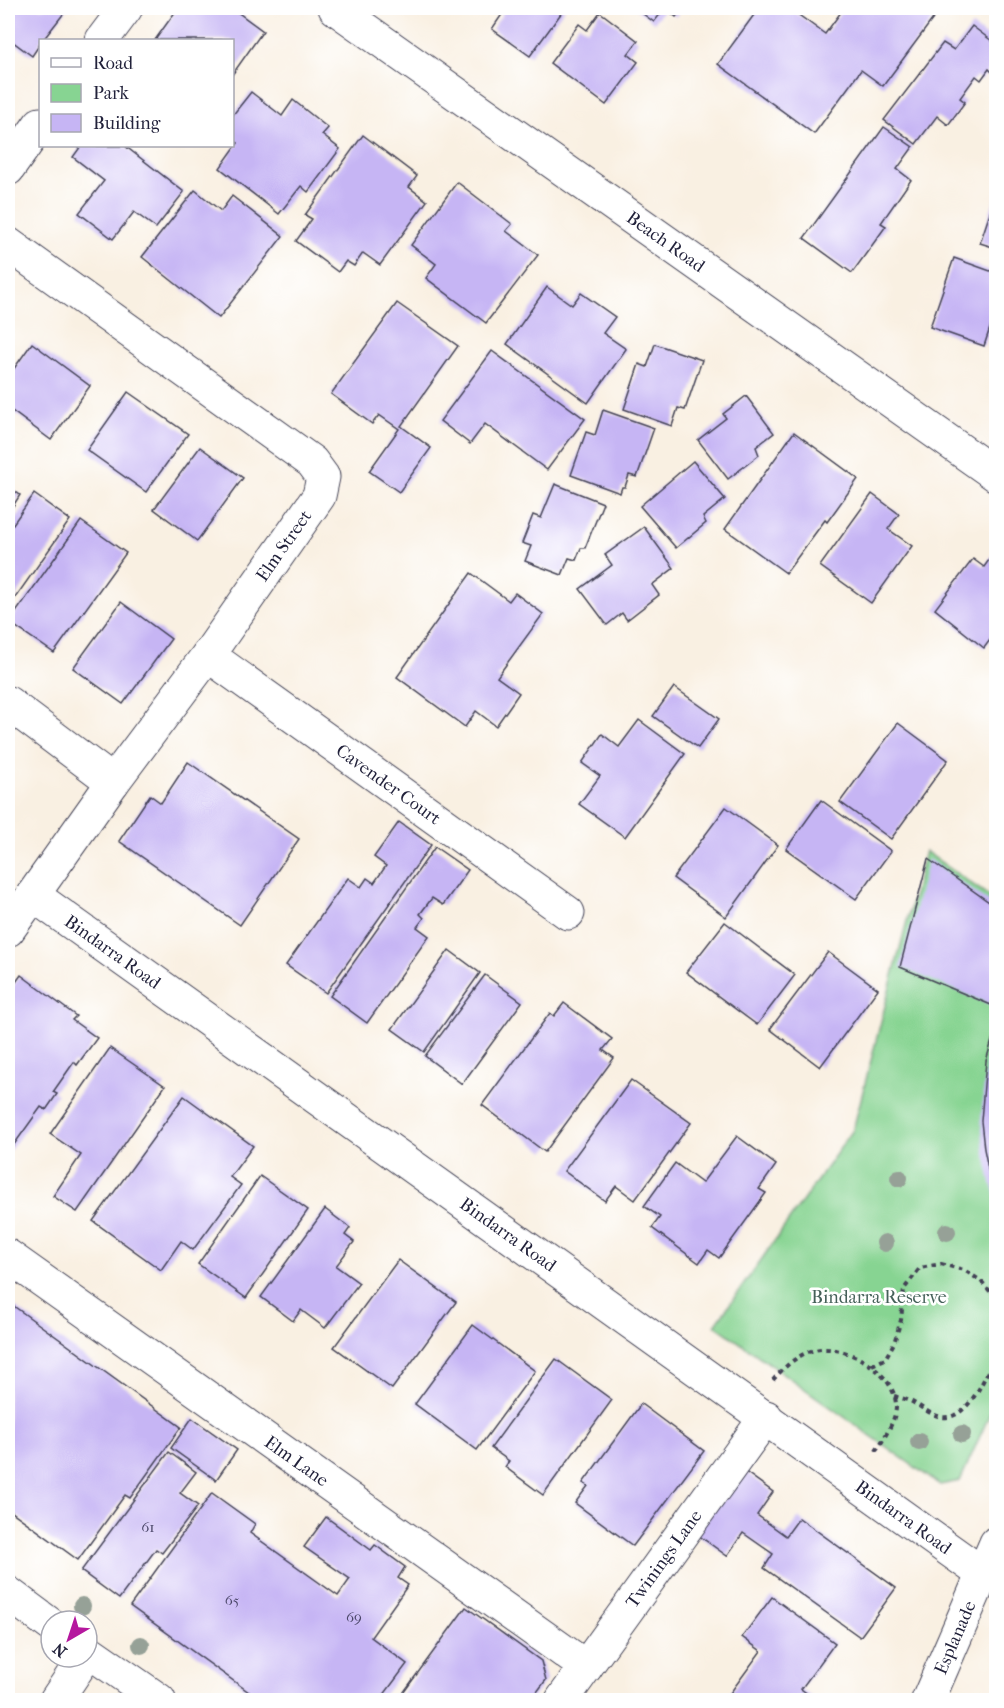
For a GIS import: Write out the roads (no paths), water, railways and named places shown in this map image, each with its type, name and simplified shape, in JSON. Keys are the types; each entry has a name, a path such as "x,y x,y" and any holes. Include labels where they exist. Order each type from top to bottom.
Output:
{"street":[{"path":"103,39 126,8"},
{"name":"Beach Road","path":"335,8 996,475"},
{"path":"8,169 39,125"},
{"name":"Elm Street","path":"8,244 312,462 322,477 319,496 208,655 113,782 8,930"},
{"name":"Cavender Court","path":"208,655 568,913"},
{"path":"8,703 113,782"},
{"name":"Bindarra Road","path":"33,895 983,1574"},
{"name":"Elm Lane","path":"8,1256 586,1667"},
{"name":"Twinings Lane","path":"562,1701 766,1418"},
{"name":"Esplanade","path":"928,1701 996,1543"},
{"path":"8,1593 39,1615"},
{"path":"99,1661 159,1701"},
{"path":"57,1701 77,1669"}],"park label":[{"name":"Bindarra Reserve","path":"879,1297"}]}
